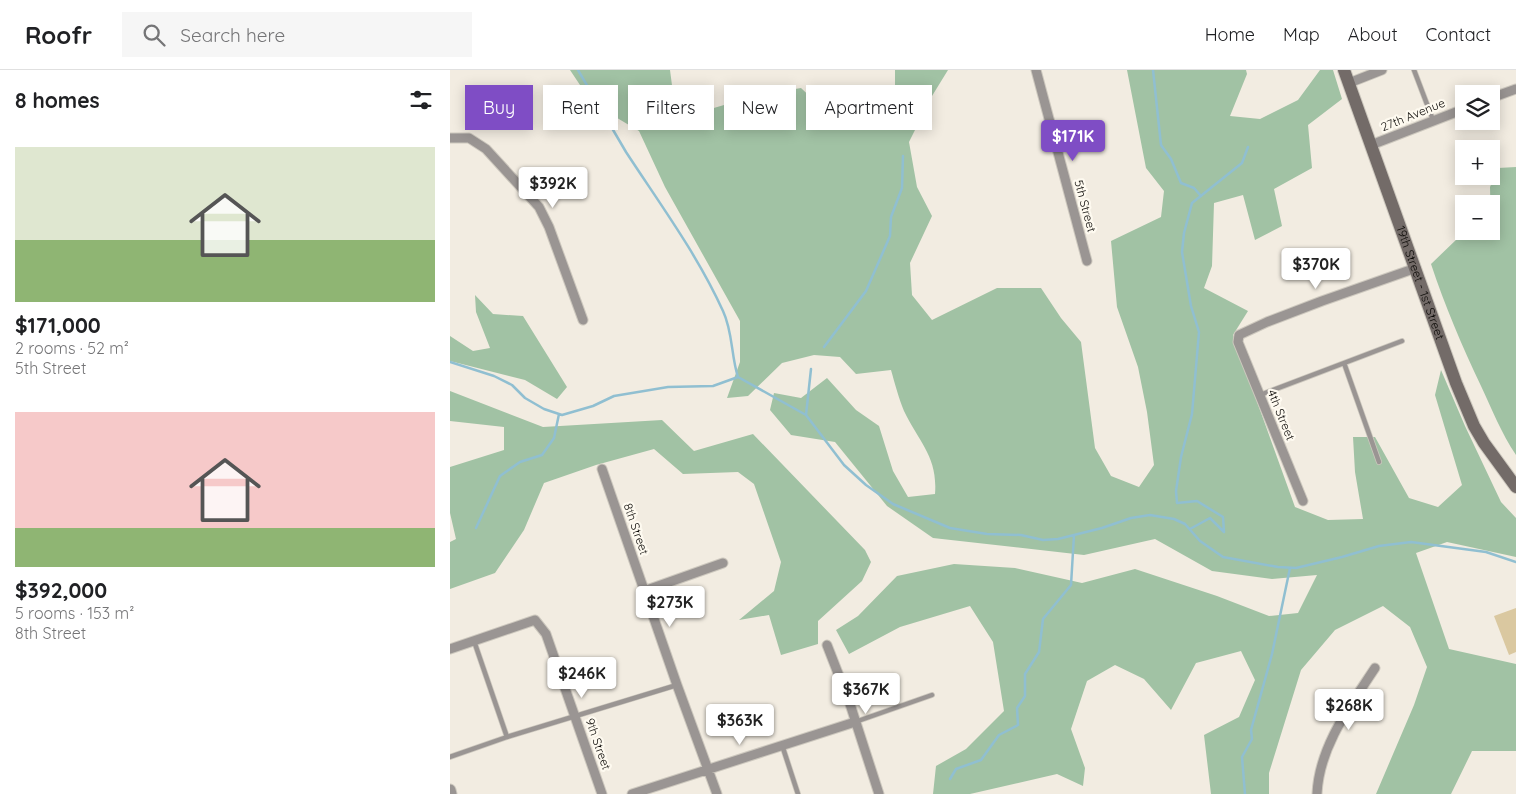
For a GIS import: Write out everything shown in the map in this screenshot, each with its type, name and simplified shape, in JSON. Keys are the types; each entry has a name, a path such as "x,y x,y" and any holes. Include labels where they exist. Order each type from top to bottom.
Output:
{"main road":[{"name":"19th Street - 1st Street","path":"1344,70 1456,383 1474,426 1488,449 1516,487"}],"street":[{"name":"5th Street","path":"1036,70 1087,261"},
{"path":"1349,83 1382,70"},
{"path":"1500,95 1516,89"},
{"name":"27th Avenue","path":"1371,145 1455,112"},
{"path":"450,138 469,138 486,149 538,207 549,227 583,320"},
{"name":"4th Street","path":"1304,501 1238,342 1238,338 1242,333 1276,319 1416,268"},
{"name":"8th Street","path":"602,469 717,794"},
{"path":"644,591 723,563"},
{"name":"9th Street","path":"474,641 536,620 546,634 602,794"},
{"path":"450,648 474,641"},
{"path":"827,645 855,722 878,794"},
{"path":"1317,794 1317,784 1333,738 1343,718 1375,668"},
{"path":"634,794 855,722"},
{"path":"450,790 451,794"}],"lane":[{"path":"1414,70 1434,120"},
{"path":"1260,395 1402,341"},
{"path":"1344,363 1378,462"},
{"path":"474,641 507,737"},
{"path":"450,757 507,737 677,685"},
{"path":"855,722 932,695"},
{"path":"782,745 798,794"}],"green space":[{"path":"570,70 670,70 672,85 628,85 628,124 618,118 618,85 580,85"},
{"path":"895,70 948,70 932,96 932,85 895,85"},
{"path":"1127,70 1246,70 1247,74 1230,116 1260,119 1298,100 1320,70 1333,70 1342,99 1308,125 1312,168 1274,189 1282,226 1255,240 1243,195 1214,203 1212,266 1204,288 1248,311 1233,335 1295,507 1328,520 1363,519 1355,472 1353,437 1375,437 1409,498 1438,507 1462,485 1435,395 1441,370 1501,502 1516,518 1516,557 1447,542 1416,553 1449,649 1516,664 1516,751 1472,751 1451,794 1376,794 1414,705 1427,667 1410,627 1383,606 1335,630 1301,670 1269,773 1269,794 1211,794 1204,735 1239,717 1255,680 1241,651 1196,663 1171,710 1144,679 1115,665 1087,681 1071,729 1085,768 1083,786 1057,774 970,794 933,794 936,766 966,749 1004,711 993,642 970,606 900,627 849,654 836,630 858,616 897,576 954,564 1015,568 1082,583 1135,569 1217,596 1269,616 1298,613 1317,575 1272,579 1212,571 1155,539 1084,555 933,538 887,506 835,442 791,435 770,410 774,393 801,398 827,378 856,410 879,426 893,471 908,497 935,494 934,470 926,450 904,411 891,370 856,374 840,357 814,355 782,363 748,396 727,398 740,362 740,321 665,187 637,130 714,130 714,108 724,105 724,130 796,130 796,89 801,88 806,93 806,130 915,130 909,142 917,187 932,216 910,263 912,295 932,320 997,288 1041,288 1061,318 1081,342 1095,448 1111,476 1139,487 1154,465 1147,412 1138,367 1117,307 1111,241 1161,217 1164,191 1146,168"},
{"path":"1516,167 1516,455 1501,430 1467,356 1431,264 1456,240 1500,240 1500,195 1490,195 1490,187 1491,185 1500,185 1500,168"},
{"path":"475,295 493,314 523,316 567,387 557,399 525,380 450,361 450,336 473,351 490,348 476,312"},
{"path":"450,391 543,427 662,420 694,451 753,434 865,550 871,562 862,581 818,621 818,644 781,655 769,615 739,620 774,591 781,562 754,484 738,472 683,474 654,449 596,465 544,483 524,530 495,573 450,589 450,542 456,539 450,513 450,467 504,450 504,427 450,421"}],"building":[{"path":"1516,608 1516,652 1509,655 1494,616"}],"waterway":[{"path":"578,70 626,152 678,230 713,290 726,319 738,377 806,415 844,465 866,485 893,504 950,528 987,534 1021,535 1043,540 1058,539 1102,528 1131,518 1150,515 1174,519 1185,524 1200,541 1223,557 1278,567 1296,568 1379,546 1411,542 1486,552 1516,562"},
{"path":"1153,70 1161,145 1171,159 1181,183 1194,188 1201,196"},
{"path":"1190,529 1210,518 1224,532 1223,517 1197,501 1177,503 1176,491 1181,457 1192,414 1199,332 1191,306 1182,252 1184,233 1192,203 1242,163 1248,147"},
{"path":"824,347 866,291 890,236 891,217 902,188 903,156"},
{"path":"450,362 494,376 512,385 525,398 544,409 562,415 593,406 614,396 668,387 713,386 738,377"},
{"path":"806,415 811,369"},
{"path":"476,528 500,476 520,462 542,455 554,438 559,414"},
{"path":"950,779 956,769 981,760 999,735 1018,725 1017,708 1025,696 1025,674 1039,652 1043,619 1071,585 1074,535"},
{"path":"1245,794 1242,757 1252,739 1251,730 1272,654 1290,568"}]}
